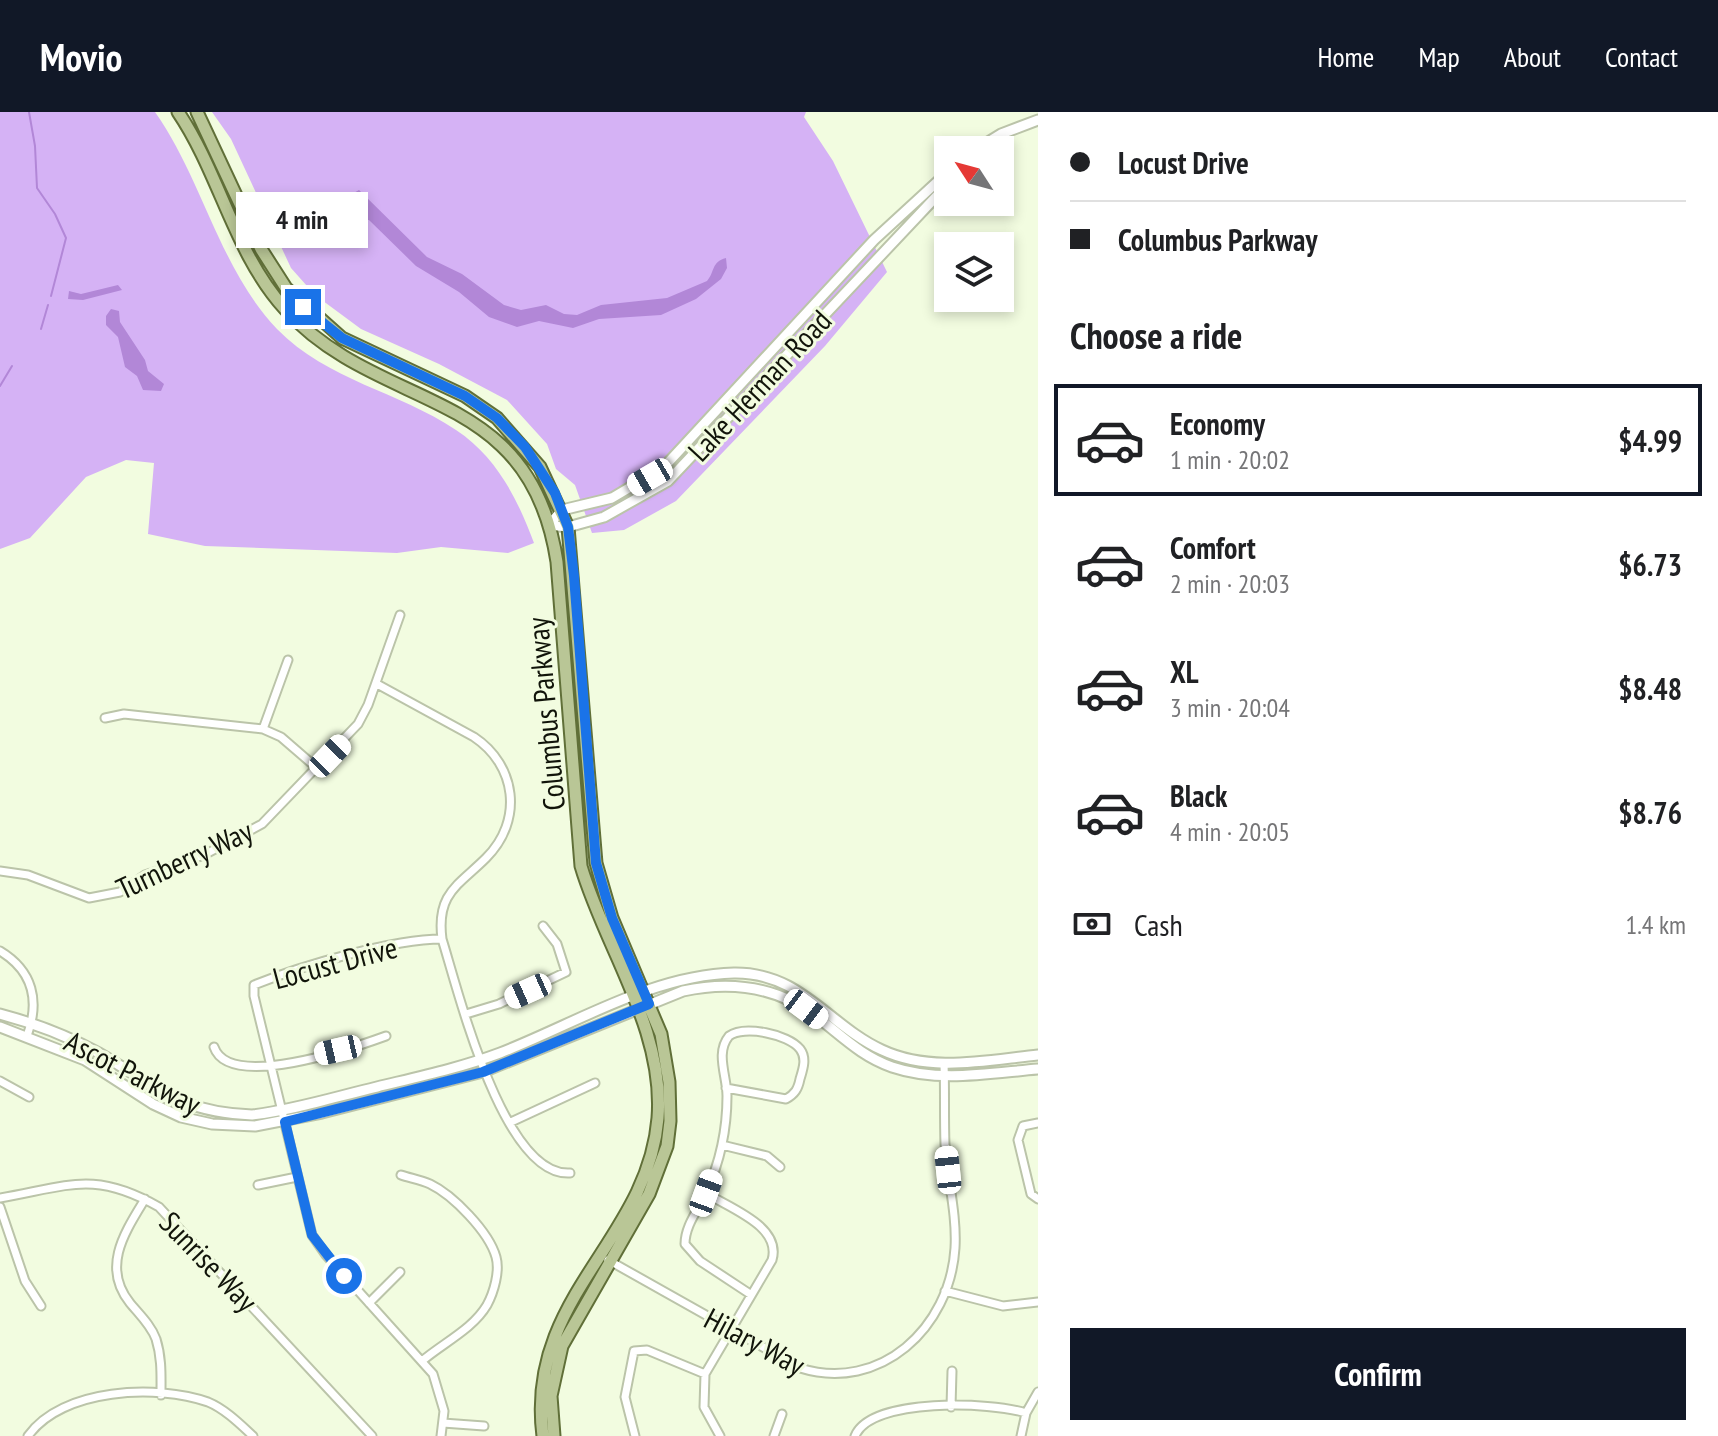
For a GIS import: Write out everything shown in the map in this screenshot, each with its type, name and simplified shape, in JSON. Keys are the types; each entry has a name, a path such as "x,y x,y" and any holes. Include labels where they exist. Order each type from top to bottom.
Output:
{"main road":[{"name":"Columbus Parkway","path":"178,112 249,257 282,306 331,350 481,426 525,473 549,525 557,562 581,866 591,900 640,1001"},
{"name":"Columbus Parkway","path":"197,112 261,249 281,281 303,307 342,338 465,396 497,418 540,467 568,527 596,863 640,1001 655,1062 656,1130 643,1178 562,1346 551,1396 554,1436"},
{"path":"998,136 1038,120"},
{"path":"1007,136 1023,125"},
{"name":"Lake Herman Road","path":"562,510 612,498 664,467 863,251 934,185"},
{"name":"Lake Herman Road","path":"549,525 568,527 626,507 668,481 934,199"},
{"path":"549,525 562,510"},
{"name":"Ascot Parkway","path":"0,1014 79,1043 160,1093 199,1109 252,1115 479,1061 706,974 739,973 770,979 806,994 882,1050 910,1060 944,1064 1038,1055"},
{"name":"Ascot Parkway","path":"0,1027 85,1060 153,1104 181,1117 226,1125 285,1122 483,1072 640,1001 706,986 743,986 768,991 806,1009 876,1061 911,1072 944,1076 1038,1069"},
{"name":"Columbus Parkway","path":"543,1436 540,1385 549,1345 605,1258"}],"street":[{"name":"Turnberry Way","path":"0,871 28,875 89,898 120,892 144,876 204,855 262,824 358,724 377,684 400,615"},
{"path":"263,729 288,660"},
{"path":"377,684 489,747 509,779 511,811 507,827 486,858 462,876 451,891 441,919 442,939 493,1097 544,1165 559,1174 570,1173"},
{"path":"105,718 124,714 263,729 281,737 318,769"},
{"path":"466,1014 499,1004 566,972 557,944 543,926"},
{"name":"Locust Drive","path":"441,1436 443,1423 438,1384 422,1361 312,1235 254,985 398,944 442,939"},
{"path":"0,951 28,979 35,1012 27,1036"},
{"path":"726,1088 786,1099 798,1087 804,1063 798,1047 783,1039 746,1030 733,1033 725,1040 721,1051 726,1088 722,1145 706,1193 686,1234 685,1244 700,1261 750,1294"},
{"path":"214,1047 217,1056 227,1064 259,1069 386,1036"},
{"name":"Hilary Way","path":"605,1258 800,1368 818,1374 849,1374 877,1366 908,1347 929,1322 945,1291 953,1264 955,1237 945,1144 944,1064"},
{"path":"0,1081 29,1097"},
{"path":"511,1122 595,1083"},
{"path":"1038,1123 1023,1126 1018,1140 1031,1194 1038,1199"},
{"path":"722,1145 767,1156 780,1167"},
{"path":"401,1175 432,1185 447,1196 488,1241 497,1258 496,1278 487,1305 474,1321 422,1361"},
{"path":"258,1185 297,1177"},
{"name":"Sunrise Way","path":"0,1198 97,1182 126,1188 145,1199 169,1216 372,1436"},
{"path":"706,1193 772,1238 772,1260 705,1374 704,1407 720,1436"},
{"path":"145,1199 122,1237 117,1260 124,1294 155,1337 162,1363 161,1395"},
{"path":"0,1207 25,1281 41,1306"},
{"path":"369,1303 400,1272"},
{"path":"945,1291 1003,1306 1038,1302"},
{"path":"635,1436 625,1397 634,1351 647,1350 705,1374"},
{"path":"951,1407 952,1371"},
{"path":"1021,1436 1026,1413 1038,1392"},
{"path":"28,1436 52,1412 79,1400 119,1393 161,1395 211,1403 253,1436"},
{"path":"855,1436 865,1421 890,1411 1002,1407 1026,1413"},
{"path":"774,1436 782,1414"},
{"path":"443,1423 484,1426"}],"shaded area":[{"path":"0,112 155,112 172,138 240,279 277,329 318,361 434,417 470,441 504,480 534,543 508,553 441,547 397,553 205,546 148,534 154,463 126,460 86,477 30,538 0,549"},
{"path":"212,112 806,112 804,117 833,161 887,272 825,346 676,501 624,530 592,533 575,485 556,469 547,444 507,400 439,364 361,329 315,295 291,268 231,139"},
{"path":"359,190 427,257 462,274 504,305 521,310 546,305 564,314 577,315 601,305 667,298 707,281 716,265 726,258 727,268 721,279 696,299 661,315 599,319 573,328 539,321 517,327 489,317 459,292 416,266 369,220 350,220 340,214 352,194"},
{"path":"118,285 122,290 83,300 68,299 69,291 81,294"},
{"path":"111,309 119,311 120,322 145,360 148,371 164,384 161,391 143,390 137,376 125,367 118,337 106,325 106,316"}],"waterway":[{"path":"29,112 35,146 37,188 55,214 66,238 51,296"},
{"path":"41,329 48,305"},
{"path":"0,386 12,366"}],"route":[{"path":"303,307 342,338 465,396 497,418 525,447 555,493 568,527 574,576 596,863 612,918 649,1004 483,1072 285,1122 312,1235 344,1276"}]}
